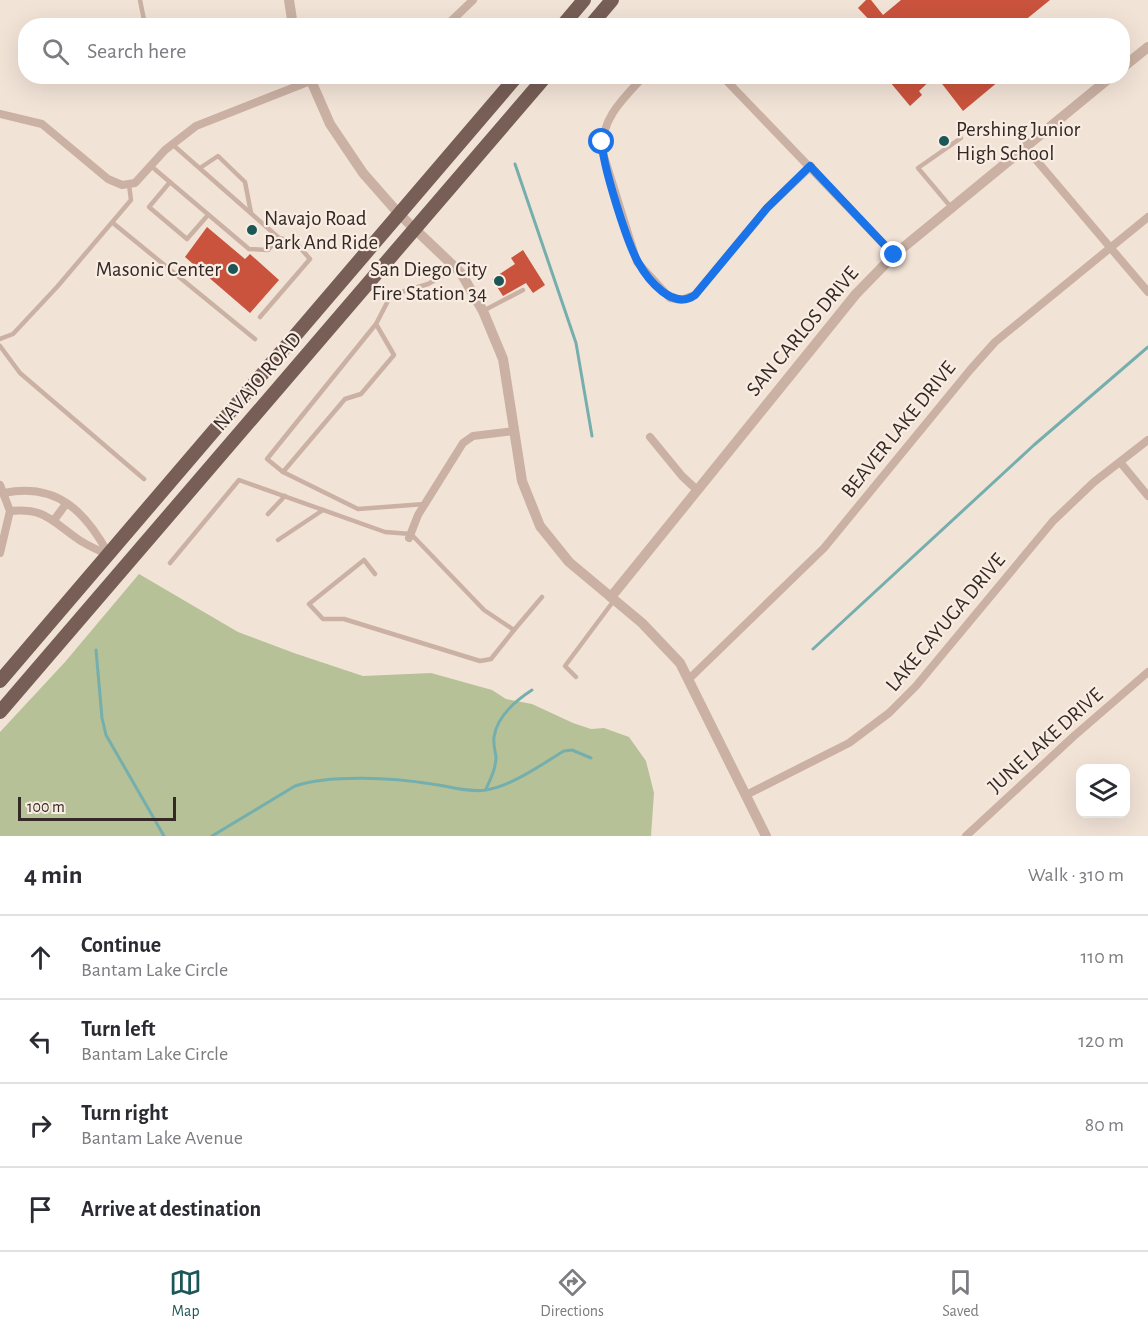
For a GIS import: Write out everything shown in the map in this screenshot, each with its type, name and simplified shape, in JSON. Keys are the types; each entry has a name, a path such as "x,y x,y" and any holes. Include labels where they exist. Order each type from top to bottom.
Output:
{"main road":[{"path":"569,18 584,0"},
{"path":"597,18 612,0"},
{"name":"NAVAJO ROAD","path":"0,681 510,84"},
{"name":"NAVAJO ROAD","path":"0,712 539,84"},
{"path":"0,712 64,624 109,568 109,555"}],"street":[{"path":"289,0 292,18"},
{"path":"454,18 473,0"},
{"path":"1130,62 1148,47"},
{"path":"0,114 42,124 108,179 115,183 129,185 140,179 172,144 207,121 298,84"},
{"path":"312,84 330,124 363,173 399,214 456,268 483,311 503,359 522,482 540,526 569,562 642,623 680,663 766,836"},
{"path":"637,84 609,116 603,132 602,150 637,261 670,298 681,300 695,295 767,208 810,166"},
{"path":"730,84 894,255"},
{"name":"SAN CARLOS DRIVE","path":"613,598 855,294 894,255 1102,84"},
{"path":"1026,148 1148,292"},
{"name":"BEAVER LAKE DRIVE","path":"689,679 824,548 963,377 996,342 1148,217"},
{"path":"410,536 425,504 463,443 473,436 515,431"},
{"path":"650,437 682,476 697,490"},
{"name":"LAKE CAYUGA DRIVE","path":"746,795 849,743 890,713 916,686 1053,521 1094,482 1148,440"},
{"path":"1120,462 1148,496"},
{"path":"0,553 10,511 2,489 26,489 42,491 66,504 93,526 109,555"},
{"path":"54,520 66,504"},
{"path":"10,511 31,509 54,520 75,538 109,555"},
{"name":"JUNE LAKE DRIVE","path":"966,836 1148,672"}],"lane":[{"path":"140,0 144,18"},
{"path":"952,208 918,168 961,138"},
{"path":"172,144 279,238 295,242 310,259 260,317"},
{"path":"200,168 218,156 245,182 250,213"},
{"path":"151,166 249,249 268,250 279,238"},
{"path":"170,182 149,207 187,239 208,214"},
{"path":"0,339 13,334 113,223 131,200 129,185"},
{"path":"113,223 255,339"},
{"path":"425,504 358,509 283,472 267,459 376,324 391,296 428,284 456,268"},
{"path":"483,311 523,290"},
{"path":"283,472 345,399 361,394 394,355 376,324"},
{"path":"0,346 20,373 144,479"},
{"path":"170,563 239,480 385,532 410,536 484,610 514,630"},
{"path":"268,514 285,496"},
{"path":"278,540 323,510"},
{"path":"375,574 364,560 309,604 322,619 344,619 480,661 491,659 542,597"},
{"path":"576,676 565,666 613,598"}],"green space":[{"path":"139,574 238,632 363,676 431,673 492,690 506,699 532,704 591,729 604,728 629,737 646,761 654,793 651,836 0,836 0,732 65,662"}],"building":[{"path":"866,0 871,0 883,15 901,0 1050,0 1028,18 867,18 858,8"},
{"path":"892,84 926,84 919,91 922,95 910,106"},
{"path":"942,84 995,84 963,111"},
{"name":"Masonic Center","path":"207,227 245,259 250,254 279,280 250,313 185,257"},
{"path":"523,250 545,285 533,293 526,283 503,296 492,279 515,264 511,258"}],"waterway":[{"path":"515,164 576,343 592,436"},
{"path":"813,649 1034,445 1148,347"},
{"path":"96,650 102,718 106,735 164,836"},
{"path":"486,789 495,765 494,740 499,722 513,704 532,690"},
{"path":"212,836 295,786 310,782 381,779 480,791 507,784 564,751 572,750 591,758"}],"place":[{"name":"Pershing Junior High School","path":"944,141"},
{"name":"Navajo Road Park And Ride","path":"252,230"},
{"name":"Masonic Center","path":"233,269"},
{"name":"San Diego City Fire Station 34","path":"499,281"}],"route":[{"path":"602,142 605,167 637,261 648,277 675,300 686,300 695,295 767,208 810,166 894,255"}]}
